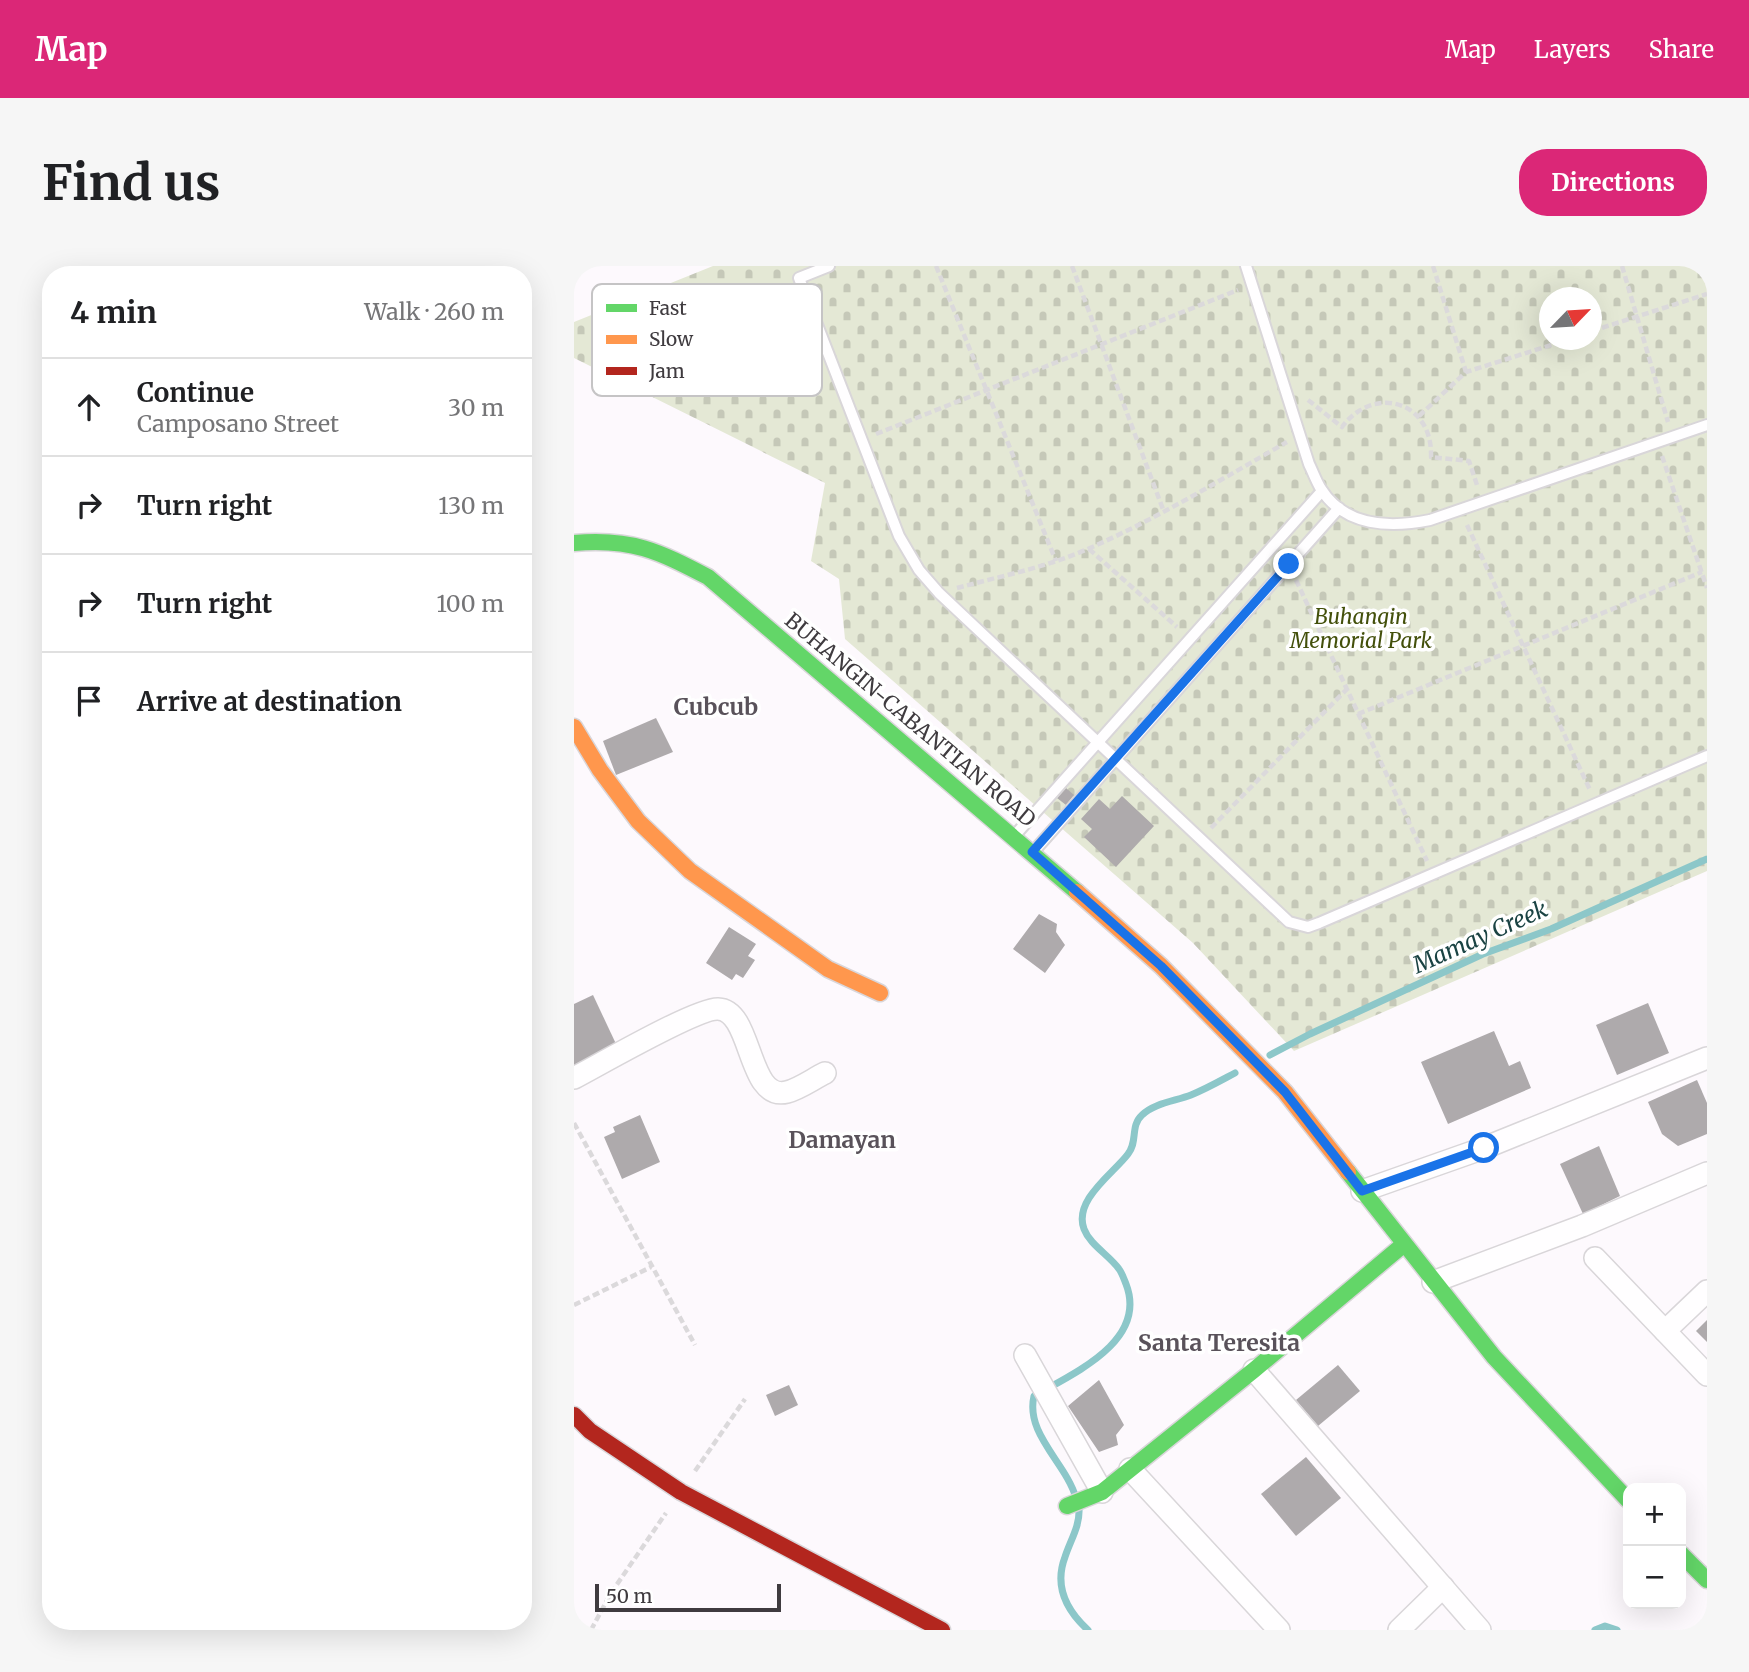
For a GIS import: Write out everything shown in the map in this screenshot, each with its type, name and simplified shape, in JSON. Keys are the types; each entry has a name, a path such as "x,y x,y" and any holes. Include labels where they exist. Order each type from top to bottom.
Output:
{"main road":[{"name":"BUHANGIN-CABANTIAN ROAD","path":"574,543 602,539 632,542 658,551 708,577 1014,836 1161,966 1285,1092 1494,1357 1623,1495"},
{"path":"574,727 600,771 638,821 690,871 828,970 880,993"},
{"path":"1067,1506 1095,1496 1130,1469 1254,1370 1403,1245"},
{"path":"574,1415 590,1431 681,1492 942,1630"},
{"path":"1686,1559 1707,1580"}],"street":[{"path":"574,1078 686,1020 709,1010 721,1009 731,1014 741,1031 761,1079 768,1089 776,1093 787,1092 825,1073"},
{"path":"1362,1191 1484,1148 1707,1058"},
{"path":"1433,1282 1582,1226 1707,1173"},
{"path":"1595,1258 1707,1375"},
{"path":"1665,1331 1707,1291"},
{"path":"1025,1354 1051,1401 1095,1496"},
{"path":"1254,1370 1480,1630"},
{"path":"1130,1469 1279,1630"},
{"path":"1399,1630 1443,1587"}],"lane":[{"path":"801,284 799,278 829,266"},
{"path":"1246,266 1299,436 1322,491 1339,508 1358,519 1404,525 1430,520 1707,425"},
{"path":"822,337 907,553 939,593 1289,922 1308,927 1319,923 1707,756"},
{"path":"1014,836 1322,491"},
{"path":"1032,852 1339,508"},
{"path":"1243,579 1261,595"},
{"path":"1176,655 1194,671"}],"path":[{"path":"936,266 1056,561"},
{"path":"1073,266 1164,512"},
{"path":"1433,266 1466,372"},
{"path":"1622,266 1673,436"},
{"path":"862,440 1252,285"},
{"path":"1602,328 1707,294"},
{"path":"1418,416 1466,372 1539,349"},
{"path":"1284,389 1311,402 1342,427 1351,415 1363,406 1377,402 1399,405 1418,416 1429,435 1431,457 1469,461 1483,502"},
{"path":"939,593 1056,561 1089,549 1164,512 1299,436"},
{"path":"1657,441 1707,588"},
{"path":"1460,510 1596,804"},
{"path":"1089,549 1190,639"},
{"path":"1289,564 1433,874"},
{"path":"1358,714 1702,572"},
{"path":"1201,839 1347,689"},
{"path":"574,1123 695,1345"},
{"path":"574,1306 652,1266"},
{"path":"591,1630 611,1593 745,1399"}],"green space":[{"name":"Buhangin Memorial Park","path":"713,266 1707,266 1707,871 1294,1051 1193,943 845,639 839,579 811,561 825,483 650,396 822,396 822,284 668,284"},
{"name":"Buhangin Memorial Park","path":"592,315 592,367 574,358 574,322"}],"building":[{"path":"656,718 673,752 616,775 603,741"},
{"path":"1066,788 1074,795 1066,805 1057,798"},
{"path":"1122,796 1154,826 1116,867 1084,837 1092,829 1081,819 1099,799 1110,809"},
{"path":"1039,914 1057,924 1056,932 1065,945 1045,973 1013,949"},
{"path":"729,927 756,944 748,956 755,960 743,978 736,974 732,980 706,963"},
{"path":"593,995 617,1046 574,1066 574,1004"},
{"path":"1648,1003 1669,1053 1617,1075 1596,1025"},
{"path":"1494,1031 1509,1066 1520,1061 1531,1088 1448,1124 1421,1062"},
{"path":"1697,1080 1707,1103 1707,1134 1678,1146 1662,1134 1648,1102"},
{"path":"640,1115 660,1162 622,1179 604,1137 615,1132 613,1127"},
{"path":"1599,1146 1620,1196 1583,1214 1560,1164"},
{"path":"1707,1320 1707,1342 1696,1331"},
{"path":"1338,1365 1360,1391 1318,1426 1296,1400"},
{"path":"1099,1380 1124,1425 1116,1435 1118,1445 1099,1452 1068,1406"},
{"path":"789,1385 798,1405 775,1416 766,1395"},
{"path":"1306,1457 1341,1498 1296,1536 1261,1494"}],"waterway":[{"name":"Mamay Creek","path":"1270,1055 1483,954 1551,929 1707,859"},
{"name":"Mamay Creek","path":"1076,1498 1035,1423 1034,1396 1103,1353 1127,1322 1130,1304 1120,1271 1084,1229 1084,1208 1089,1198 1131,1149 1136,1124 1142,1115 1159,1105 1197,1093 1235,1073"},
{"name":"Mamay Creek","path":"1079,1509 1061,1578 1068,1606 1088,1630"},
{"path":"1595,1630 1605,1626 1617,1630"},
{"path":"1702,1630 1707,1626"}],"traffic: fast":[{"path":"574,543 612,543 644,548 708,577 1077,892"},
{"path":"1348,1172 1494,1357 1623,1495"},
{"path":"1067,1506 1102,1492 1254,1370 1403,1245"},
{"path":"1686,1559 1707,1580"}],"traffic: slow":[{"path":"574,727 600,770 638,821 690,871 828,969 880,993"},
{"path":"1077,892 1161,966 1285,1092 1348,1172"}],"traffic: jam":[{"path":"574,1415 590,1431 681,1492 942,1630"}],"district":[{"name":"Cubcub","path":"716,707"},
{"name":"Damayan","path":"842,1140"},
{"name":"Santa Teresita","path":"1219,1343"}],"route":[{"path":"1289,564 1032,852 1161,966 1285,1092 1362,1191 1484,1148"}]}
